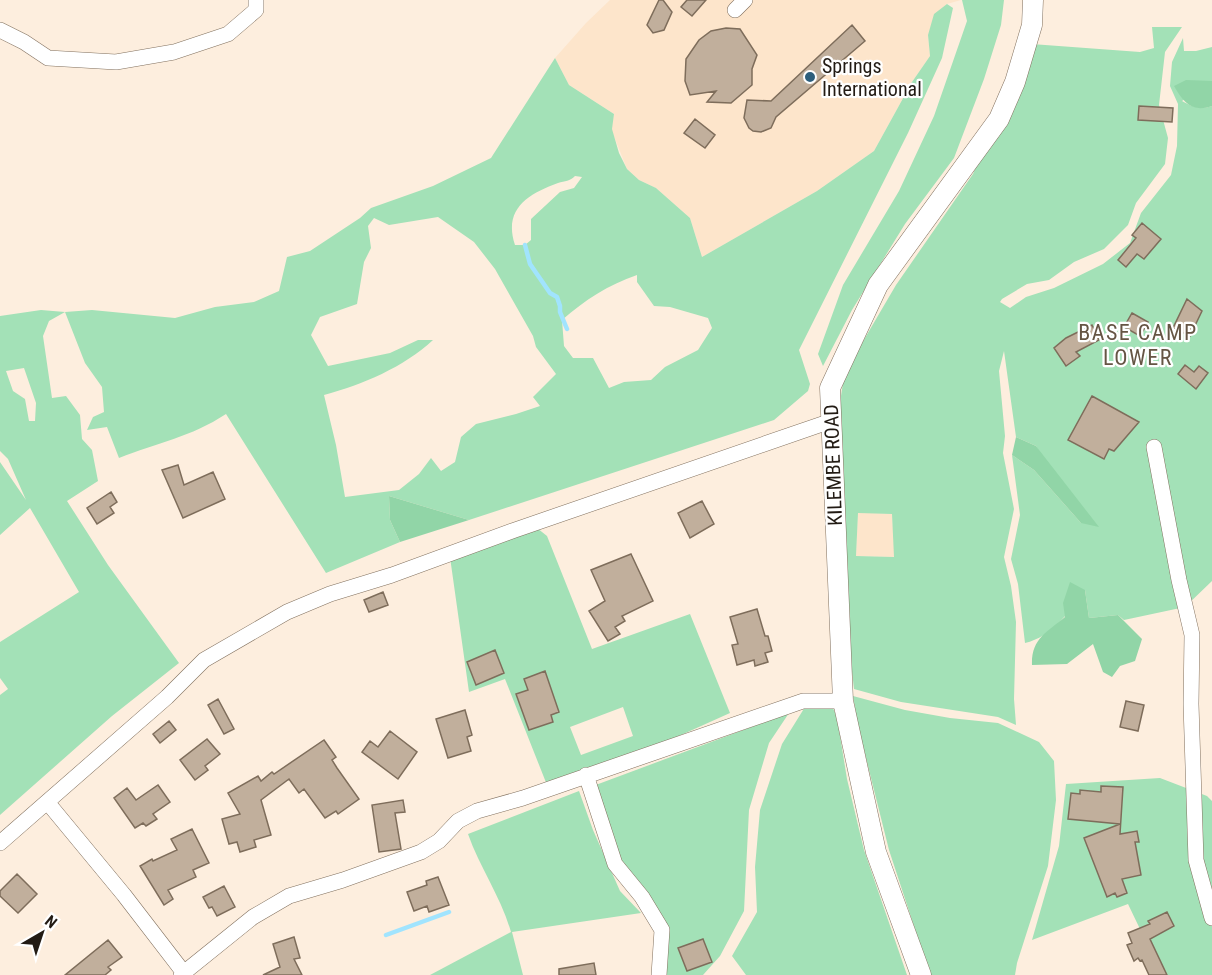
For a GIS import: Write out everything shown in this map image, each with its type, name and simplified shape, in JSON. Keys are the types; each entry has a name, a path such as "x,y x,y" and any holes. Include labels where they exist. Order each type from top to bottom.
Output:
{"main road":[{"name":"KILEMBE ROAD","path":"921,975 876,852 843,700 830,388 878,285 999,119 1015,82 1032,25 1033,0"}],"street":[{"path":"0,30 48,58 116,62 174,52 228,34 256,10 256,0"},
{"path":"0,843 168,697 204,660 287,612 330,594 831,421"},
{"path":"1154,447 1179,580 1192,635 1191,704 1196,860 1212,918"},
{"path":"48,803 124,895 182,974 253,917 289,896 421,852 439,841 458,821 477,811 523,798 803,701 843,700"},
{"path":"586,775 615,864 642,897 662,930 659,975"}],"shaded area":[{"path":"610,0 961,0 947,4 928,35 930,56 912,82 874,151 817,191 702,257 690,218 656,188 639,180 627,169 611,129 614,114 569,85 555,58"},
{"path":"858,512 892,514 895,557 856,556"}],"green space":[{"path":"962,0 1004,0 1001,25 984,79 954,158 905,224 852,310 823,366 818,354 843,285 899,191 934,116 967,21"},
{"path":"947,4 953,8 942,58 908,133 799,350 810,384 808,391 774,420 469,520 389,496 390,520 400,542 326,573 226,414 187,434 119,458 107,427 87,430 93,417 104,412 102,387 85,363 65,312 92,310 175,318 215,307 254,302 279,291 287,257 310,251 360,218 371,208 433,186 491,158 555,58 569,85 614,114 612,129 619,153 627,169 639,180 656,188 690,218 702,257 817,191 874,151 912,82 930,56 928,35 934,14","holes":["575,176 582,177 574,188 560,192 531,219 531,240 525,245 515,245 512,232 515,212 537,192","438,217 474,242 495,269 533,336 536,347 556,374 533,397 540,406 476,424 461,437 455,462 441,471 431,458 419,474 399,490 345,497 324,395 353,386 396,367 433,340 418,340 390,353 328,366 311,335 320,317 357,304 364,262 371,248 368,226 374,218 389,225","637,275 637,282 654,306 670,307 708,318 712,328 698,350 665,367 651,380 624,382 609,388 593,358 573,358 564,346 562,320 579,306 616,283"]},
{"path":"1152,27 1182,27 1165,52 1159,105 1168,138 1165,164 1136,203 1128,225 1104,249 1074,262 1049,280 1027,284 1000,302 1010,308 1026,297 1054,288 1103,264 1130,243 1141,213 1171,175 1177,146 1178,104 1170,86 1172,62 1183,38 1184,51 1212,47 1212,81 1182,101 1197,107 1212,106 1212,581 1185,607 1124,620 1118,615 1089,618 1085,590 1052,629 1035,640 1025,643 1018,584 1011,559 1020,515 1012,455 1034,470 1081,523 1036,446 1016,437 1004,351 999,371 1005,436 1003,453 1014,509 1004,557 1016,622 1014,699 1016,725 998,717 901,702 854,689 834,514 834,441 843,383 862,343 896,285 973,174 993,128 1018,43 1140,52 1154,48","holes":["858,513 892,514 894,557 856,556"]},
{"path":"1186,80 1212,81 1212,106 1194,107 1181,97 1174,86"},
{"path":"41,310 65,312 49,321 43,336 52,398 66,396 80,415 82,439 92,450 98,481 67,501 108,565 179,663 112,716 0,815 0,695 8,689 0,678 0,642 79,592 30,508 0,535 0,462 26,500 8,459 0,451 0,316","holes":["24,368 36,403 35,421 29,421 25,399 13,391 6,371"]},
{"path":"1016,437 1036,446 1099,527 1081,523 1034,470 1012,455"},
{"path":"389,496 469,520 400,542 390,520"},
{"path":"537,528 547,536 592,649 690,614 730,713 641,753 547,785 505,679 469,692 449,550","holes":["623,707 633,736 581,755 570,727"]},
{"path":"1070,582 1085,590 1089,618 1118,615 1142,639 1135,661 1120,666 1112,677 1103,672 1093,644 1067,664 1032,665 1032,656 1037,642 1065,617 1063,603"},
{"path":"853,696 905,710 998,723 1039,742 1054,761 1056,800 1048,866 1015,975 930,975 889,850 858,726"},
{"path":"832,706 837,717 847,779 864,850 907,975 746,975 732,956 757,912 755,867 760,810 782,744 805,707"},
{"path":"789,713 769,743 749,810 744,911 720,956 703,975 666,975 660,922 625,875 593,786"},
{"path":"1160,778 1207,796 1212,801 1212,975 1162,975 1128,904 1032,940 1059,846 1066,784"},
{"path":"579,791 593,830 620,891 641,913 512,932 523,975 430,975 511,932 502,907 468,834"}],"building":[{"path":"659,0 663,0 672,12 664,30 653,33 647,25"},
{"path":"687,0 706,0 692,16 681,7"},
{"name":"Springs International","path":"852,25 865,41 776,117 771,128 761,132 749,128 744,118 747,100 771,101"},
{"path":"726,28 740,29 757,55 752,69 752,85 731,103 707,102 716,91 690,95 685,81 686,59 699,40 711,31"},
{"path":"1139,106 1173,108 1172,122 1138,120"},
{"path":"695,119 715,135 705,148 684,133"},
{"path":"1142,223 1161,239 1144,259 1137,254 1126,267 1118,260 1136,238 1132,235"},
{"path":"1187,299 1202,311 1190,336 1173,328"},
{"path":"1132,313 1148,322 1140,336 1124,327"},
{"path":"1092,325 1099,340 1076,352 1080,356 1066,366 1054,348 1066,338"},
{"path":"1185,365 1194,372 1199,366 1208,373 1196,389 1178,374"},
{"path":"1092,396 1139,422 1114,451 1109,449 1104,459 1068,440"},
{"path":"178,465 184,485 213,472 225,499 183,518 162,470"},
{"path":"111,492 117,502 110,507 114,513 97,524 87,508"},
{"path":"702,501 714,524 690,538 678,513"},
{"path":"631,554 653,601 622,616 625,621 615,627 620,634 608,641 589,611 605,601 591,570"},
{"path":"383,592 388,605 369,612 364,600"},
{"path":"757,609 772,651 765,653 768,662 755,666 754,660 737,665 732,645 738,644 730,617"},
{"path":"495,650 504,673 476,685 467,662"},
{"path":"545,671 559,712 551,715 553,722 529,730 516,694 528,690 524,679"},
{"path":"218,699 234,729 224,734 208,705"},
{"path":"1126,701 1144,705 1138,731 1120,727"},
{"path":"465,710 472,735 467,737 471,751 448,758 436,719"},
{"path":"169,721 176,730 160,743 153,734"},
{"path":"390,731 417,752 398,779 362,752 370,741 378,747"},
{"path":"207,739 220,754 205,766 208,770 195,780 180,760"},
{"path":"324,740 336,757 332,760 359,799 338,814 336,811 325,818 304,789 299,793 289,779 261,800 271,835 254,840 256,847 240,852 237,842 229,844 222,819 240,814 228,793 258,776 261,781 272,772 274,774"},
{"path":"158,785 170,802 153,814 157,819 146,826 143,823 135,828 114,798 127,788 136,800"},
{"path":"1101,786 1123,787 1120,834 1137,831 1139,842 1135,842 1141,875 1122,879 1127,893 1117,897 1115,893 1107,897 1084,838 1120,824 1068,819 1071,793 1080,794 1080,790 1101,792"},
{"path":"403,800 405,812 395,813 401,849 379,852 372,805"},
{"path":"192,829 209,863 193,870 196,877 168,890 173,899 164,905 140,866 177,850 171,839"},
{"path":"17,874 37,894 18,913 0,896 0,891"},
{"path":"438,877 449,905 429,912 427,906 414,911 407,892 427,885 426,881"},
{"path":"224,886 235,907 217,916 203,897"},
{"path":"1167,912 1174,926 1150,939 1167,975 1149,975 1142,960 1138,958 1134,961 1127,945 1132,943 1128,933 1150,924 1148,921"},
{"path":"294,937 300,958 294,959 302,975 263,975 280,967 273,944"},
{"path":"703,939 712,962 687,971 678,948"},
{"path":"108,940 122,957 108,967 111,970 105,975 65,975"},
{"path":"594,963 596,975 559,975 559,969"}],"waterway":[{"path":"525,245 530,264 550,293 557,297 567,329"},
{"path":"386,935 449,912"}],"place":[{"name":"Springs International","path":"810,77"}],"district":[{"name":"BASE CAMP LOWER","path":"1138,344"}]}
